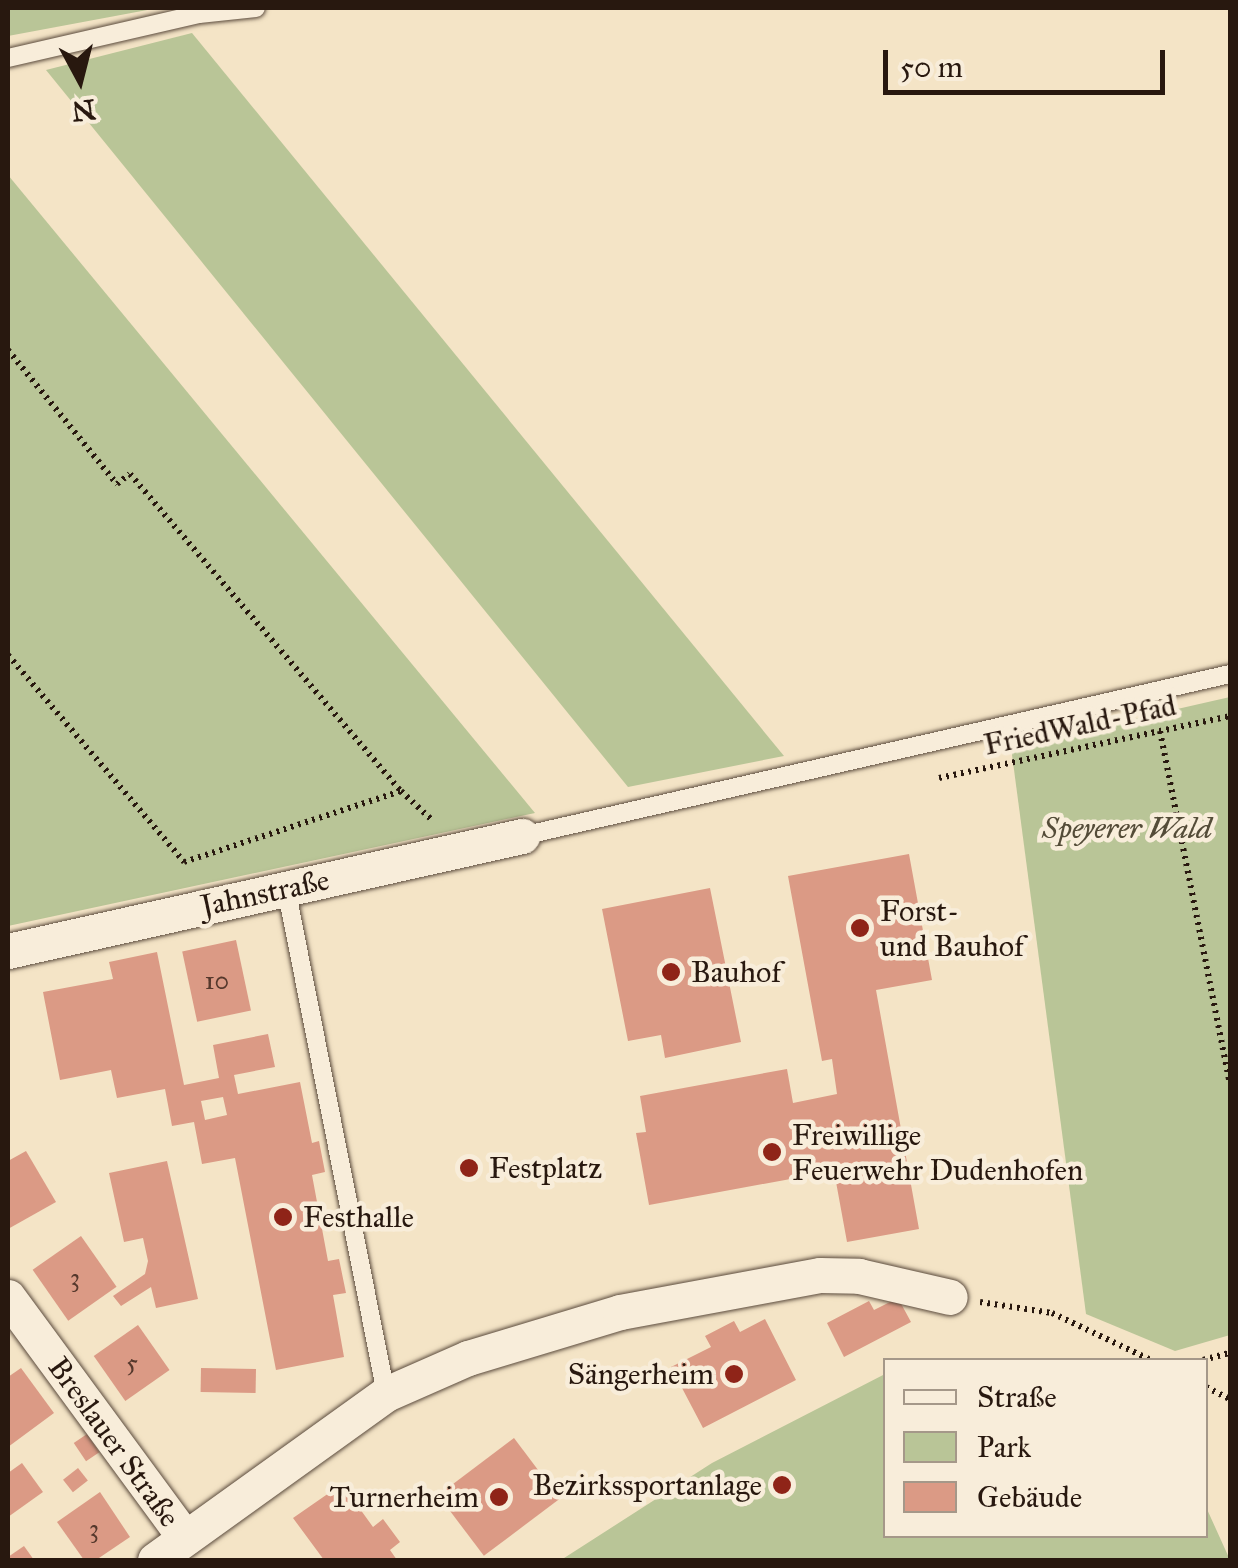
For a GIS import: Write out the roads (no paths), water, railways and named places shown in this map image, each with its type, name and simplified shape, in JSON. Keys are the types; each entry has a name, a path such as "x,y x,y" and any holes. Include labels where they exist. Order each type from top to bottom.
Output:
{"street":[{"name":"Jahnstraße","path":"8,950 522,836"},
{"path":"155,1560 386,1394 468,1358 620,1312 820,1274 858,1276 950,1297"},
{"name":"Breslauer Straße","path":"8,1296 185,1538"}],"lane":[{"path":"8,58 199,14 256,8"},
{"path":"522,836 1230,674"},
{"path":"286,888 386,1394"}],"place":[{"name":"Forst- und Bauhof","path":"860,928"},
{"name":"Bauhof","path":"671,972"},
{"name":"Freiwillige Feuerwehr Dudenhofen","path":"772,1152"},
{"name":"Festplatz","path":"469,1168"},
{"name":"Festhalle","path":"283,1217"},
{"name":"Sängerheim","path":"734,1374"},
{"name":"Bezirkssportanlage","path":"782,1485"},
{"name":"Turnerheim","path":"499,1497"}],"park label":[{"name":"Speyerer Wald","path":"1127,828"}]}
